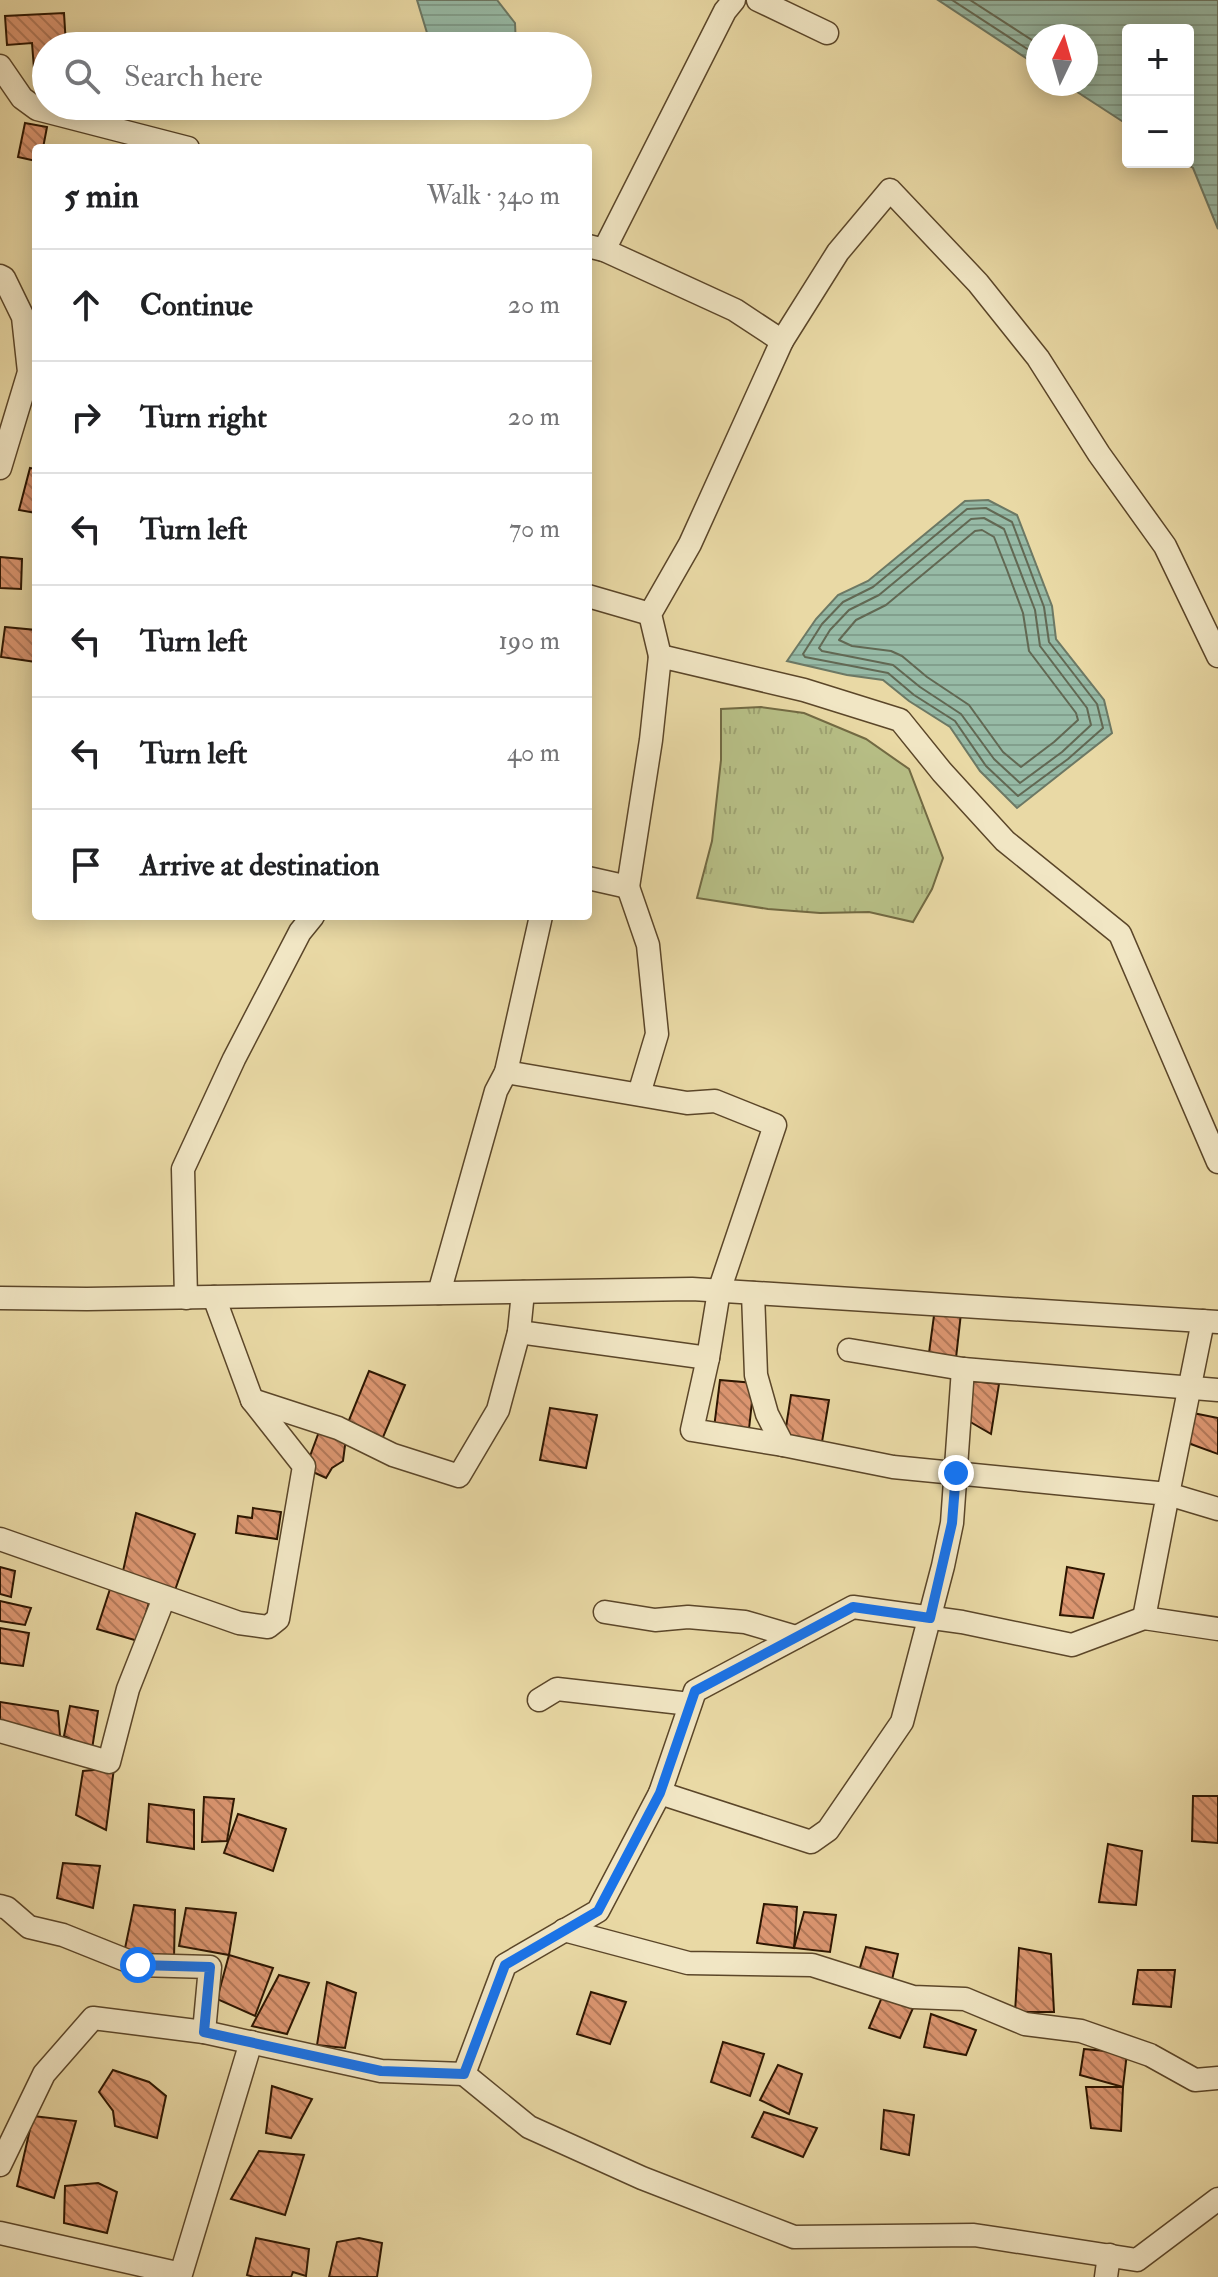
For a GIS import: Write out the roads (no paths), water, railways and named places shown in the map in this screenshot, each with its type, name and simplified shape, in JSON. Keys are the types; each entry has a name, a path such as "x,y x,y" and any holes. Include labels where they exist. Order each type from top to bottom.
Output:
{"street":[{"path":"734,0 725,11 596,248 735,310 782,341"},
{"path":"758,0 827,33"},
{"path":"0,66 22,98 32,105"},
{"path":"80,120 173,144"},
{"path":"639,1094 657,1034 648,945 628,887 651,740 660,656 650,614 690,544 782,341 838,252 890,190 978,283 1038,358 1099,454 1165,546 1218,656"},
{"path":"0,276 4,278 23,317 29,372 0,468"},
{"path":"592,597 650,614"},
{"path":"660,656 804,690 900,720 1005,841 1120,934 1218,1162"},
{"path":"592,879 628,887"},
{"path":"186,1298 183,1169 234,1059 300,932 310,920"},
{"path":"439,1293 496,1091 506,1072 540,920"},
{"path":"506,1072 687,1103 715,1101 775,1125 719,1291 692,1430 893,1467 1168,1494 1218,1509"},
{"path":"0,1298 719,1291 1210,1321 1189,1388 1144,1618"},
{"path":"252,1400 338,1428 393,1455 459,1476 498,1410 519,1332 523,1292"},
{"path":"753,1293 756,1375 767,1414 783,1445"},
{"path":"0,1539 239,1623 268,1627 278,1619 304,1466 252,1400 214,1297"},
{"path":"519,1332 708,1358"},
{"path":"849,1350 963,1369 1218,1390"},
{"path":"660,1793 811,1842 828,1830 902,1722 952,1523 963,1369"},
{"path":"0,1731 109,1762 128,1689 164,1598"},
{"path":"464,2074 505,1965 598,1911 660,1793 695,1691 853,1607 1072,1645 1144,1618 1218,1629"},
{"path":"605,1612 655,1620 688,1617 745,1622 796,1637"},
{"path":"539,1700 557,1689 690,1704"},
{"path":"0,1906 7,1908 29,1927 63,1935 138,1965 210,1967 204,2032"},
{"path":"564,1930 688,1963 812,1965 913,1997 965,1999 1025,2024 1081,2031 1150,2055 1195,2080 1218,2078"},
{"path":"0,2165 44,2074 93,2018 204,2032 381,2071 464,2074 529,2127 642,2178 794,2237 974,2235 1108,2266 1137,2260 1218,2199"},
{"path":"0,2233 180,2276 251,2042"}],"water":[{"path":"417,0 497,0 515,23 515,32 427,32"},
{"path":"938,0 1218,0 1218,229 1193,168 1194,24 1122,24 1122,121 1083,96 1098,96 1098,24 1026,24 1026,58"},
{"path":"988,500 1017,515 1052,606 1056,639 1104,700 1112,733 1017,808 980,771 950,727 883,680 787,661 816,619 838,595 868,581 965,501"}]}
